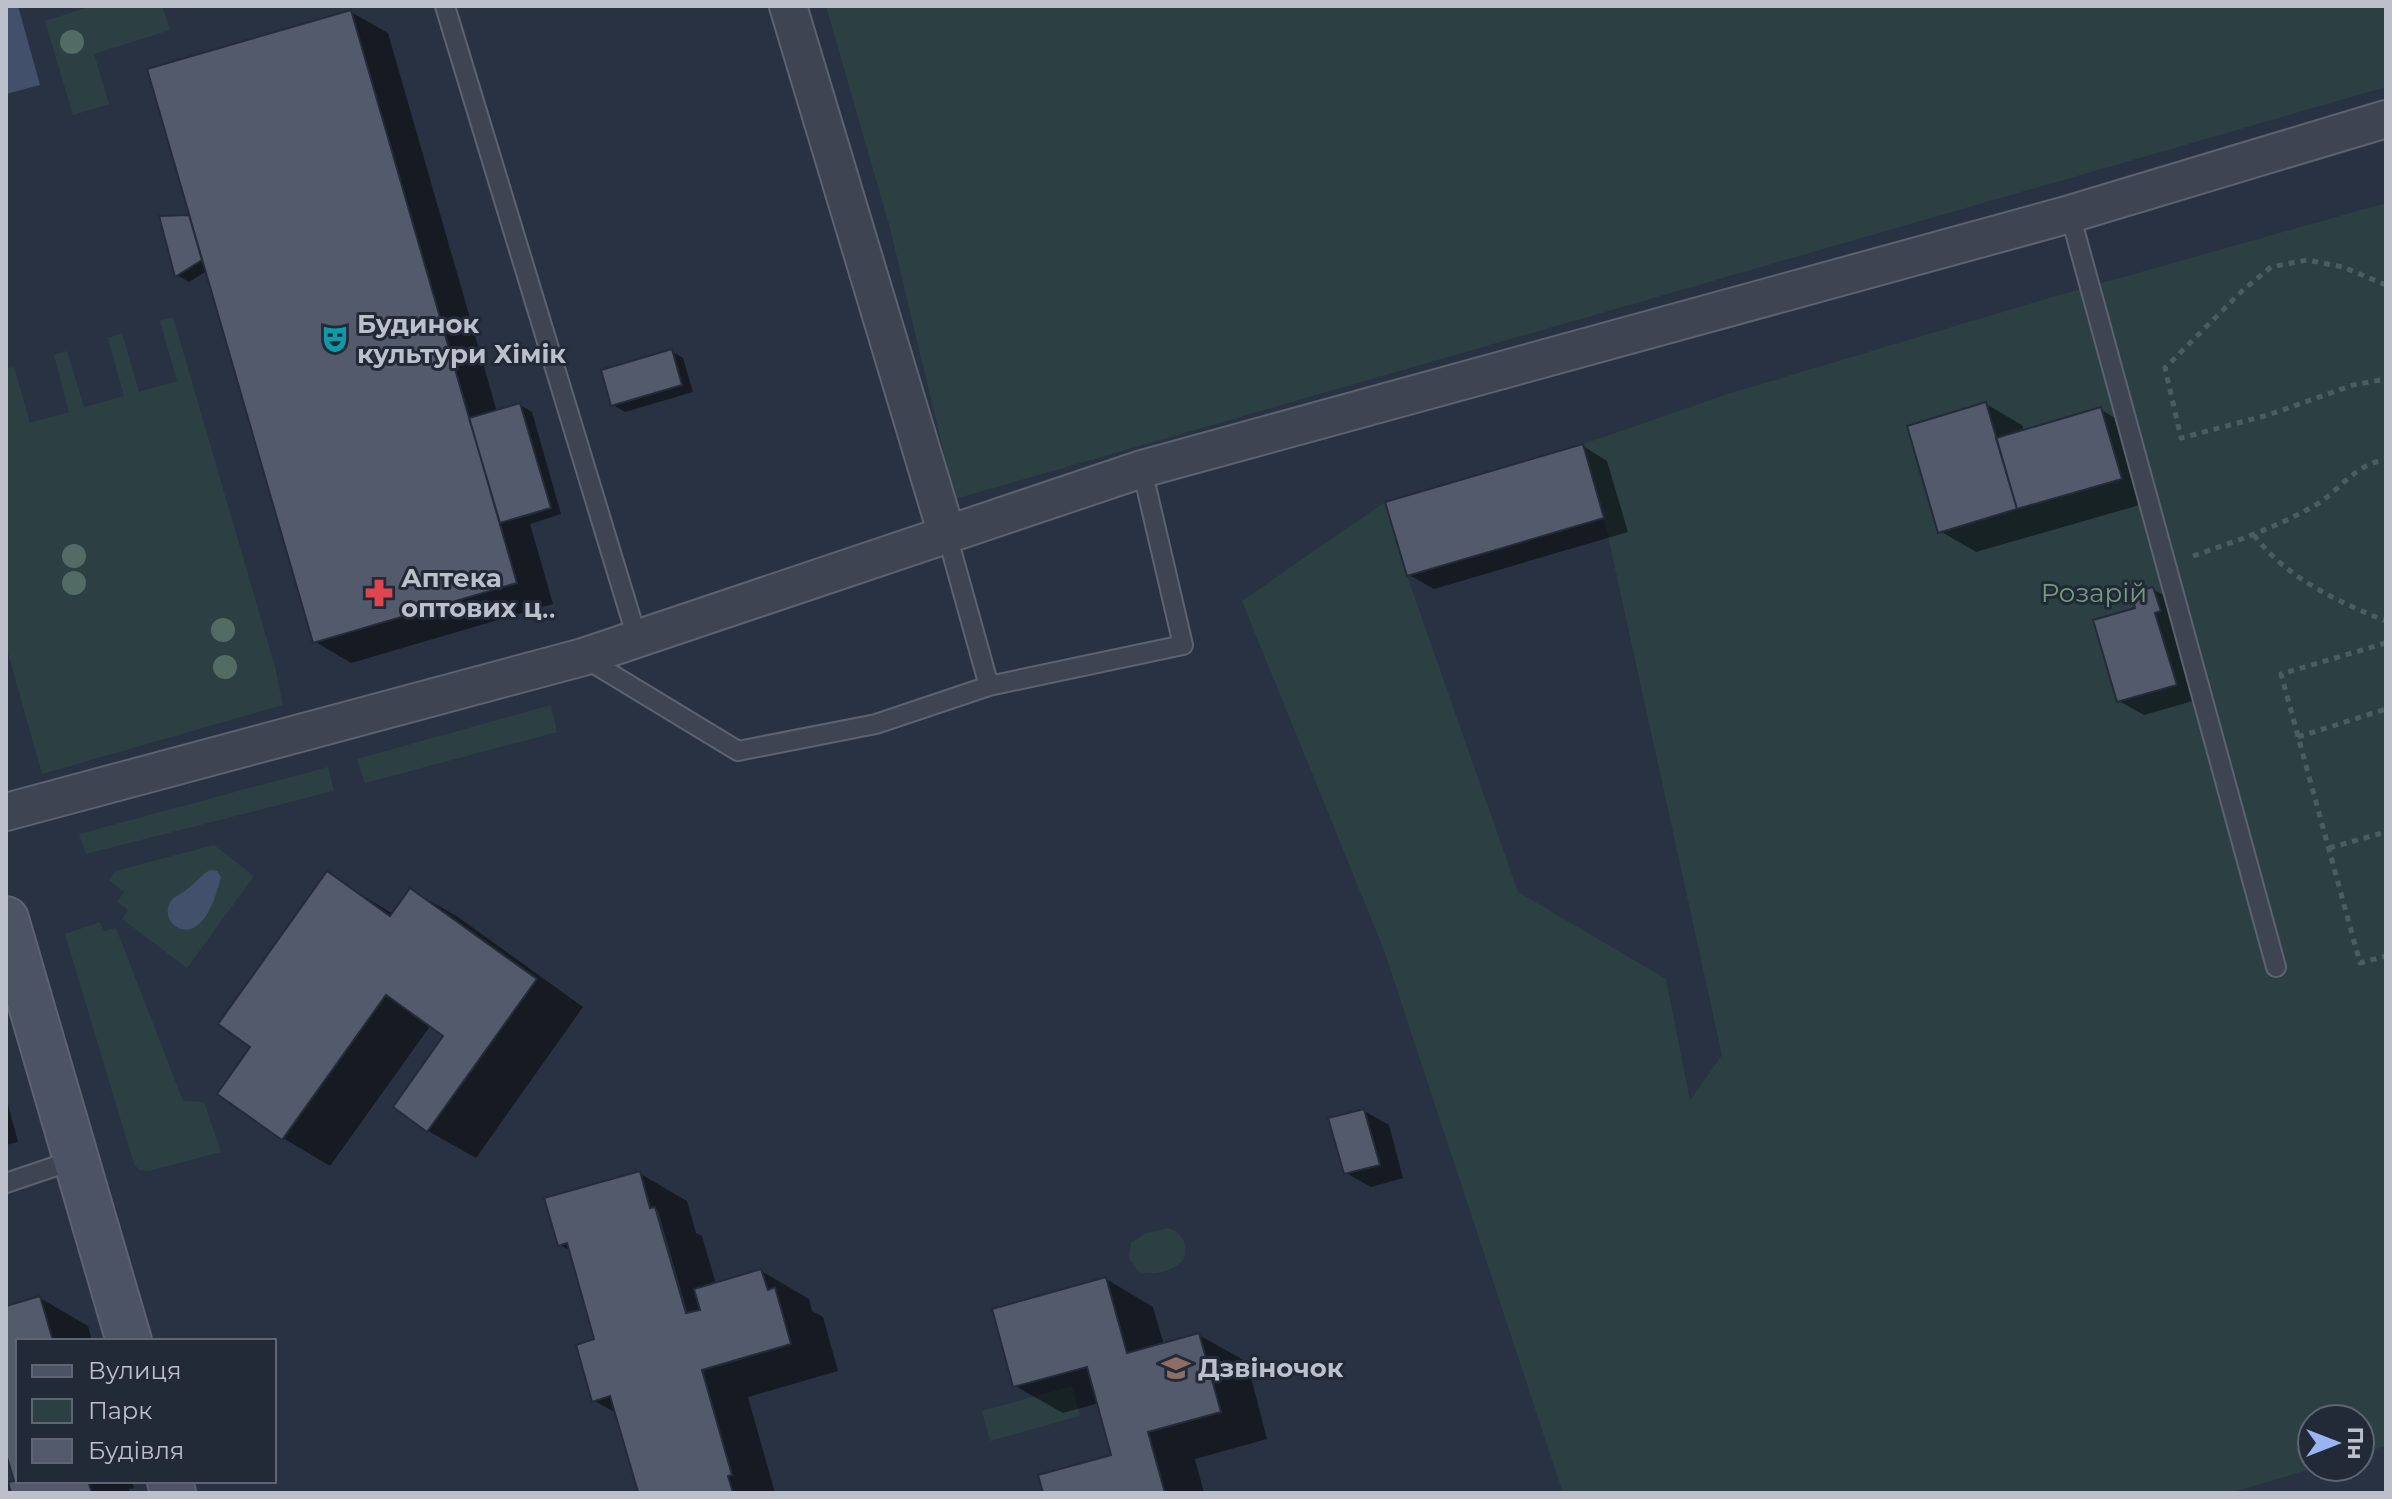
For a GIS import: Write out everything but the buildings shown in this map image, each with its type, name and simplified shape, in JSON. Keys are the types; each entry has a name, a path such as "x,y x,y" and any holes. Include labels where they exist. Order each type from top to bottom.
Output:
{"street":[{"path":"788,6 947,535"},
{"path":"6,812 583,657 1142,469 2070,214 2386,119"},
{"path":"6,919 128,1339"}],"lane":[{"path":"445,6 637,638"},
{"path":"2070,214 2276,967"},
{"path":"583,657 738,751 876,724 989,686 1183,645 1142,469"},
{"path":"947,535 989,686"},
{"path":"6,1183 77,1159"}],"path":[{"path":"2386,285 2343,267 2307,260 2271,267 2242,291 2165,368 2181,438 2268,415 2353,385 2386,379"},
{"path":"2167,565 2254,535 2315,506 2334,494 2355,472 2368,464 2386,460"},
{"path":"2254,535 2268,554 2319,590 2386,621"},
{"path":"2386,643 2281,674 2360,963 2386,956"},
{"path":"2298,737 2386,709"},
{"path":"2329,848 2386,832"}],"green space":[{"path":"93,6 162,6 170,30 94,54 109,104 73,115 45,21"},
{"path":"826,6 2386,6 2386,87 955,499 890,228"},
{"name":"Розарій","path":"2386,203 2386,1446 2376,1449 2376,1403 2296,1403 2296,1473 2230,1493 1563,1493 1384,950 1242,601 1385,502 1407,576 1518,892 1666,979 1690,1101 1722,1055 1604,518 1583,444 1731,393 2056,296"},
{"path":"173,317 275,667 283,705 42,774 6,646 6,369 14,367 30,423 69,412 54,355 67,351 84,407 124,396 108,338 122,333 139,392 177,381 160,321"},
{"path":"551,705 557,732 365,783 357,759"},
{"path":"328,767 334,791 86,854 79,834"},
{"path":"214,845 254,876 187,968 122,919 128,910 117,902 124,892 109,880 115,871"},
{"path":"100,922 104,931 116,928 183,1101 204,1102 221,1152 148,1171 139,1170 134,1164 65,934"},
{"path":"1168,1228 1183,1240 1184,1259 1163,1272 1139,1272 1129,1259 1131,1243 1144,1234"},
{"path":"1072,1386 1080,1416 990,1441 982,1411"}],"water":[{"path":"6,6 18,6 40,85 6,94"},
{"path":"210,870 217,871 221,877 209,911 195,927 177,928 168,914 171,901"}],"place":[{"name":"Будинок культури Хімік","path":"335,339"},
{"name":"Аптека оптових ц‥","path":"379,593"},
{"name":"Дзвіночок","path":"1176,1368"}]}
